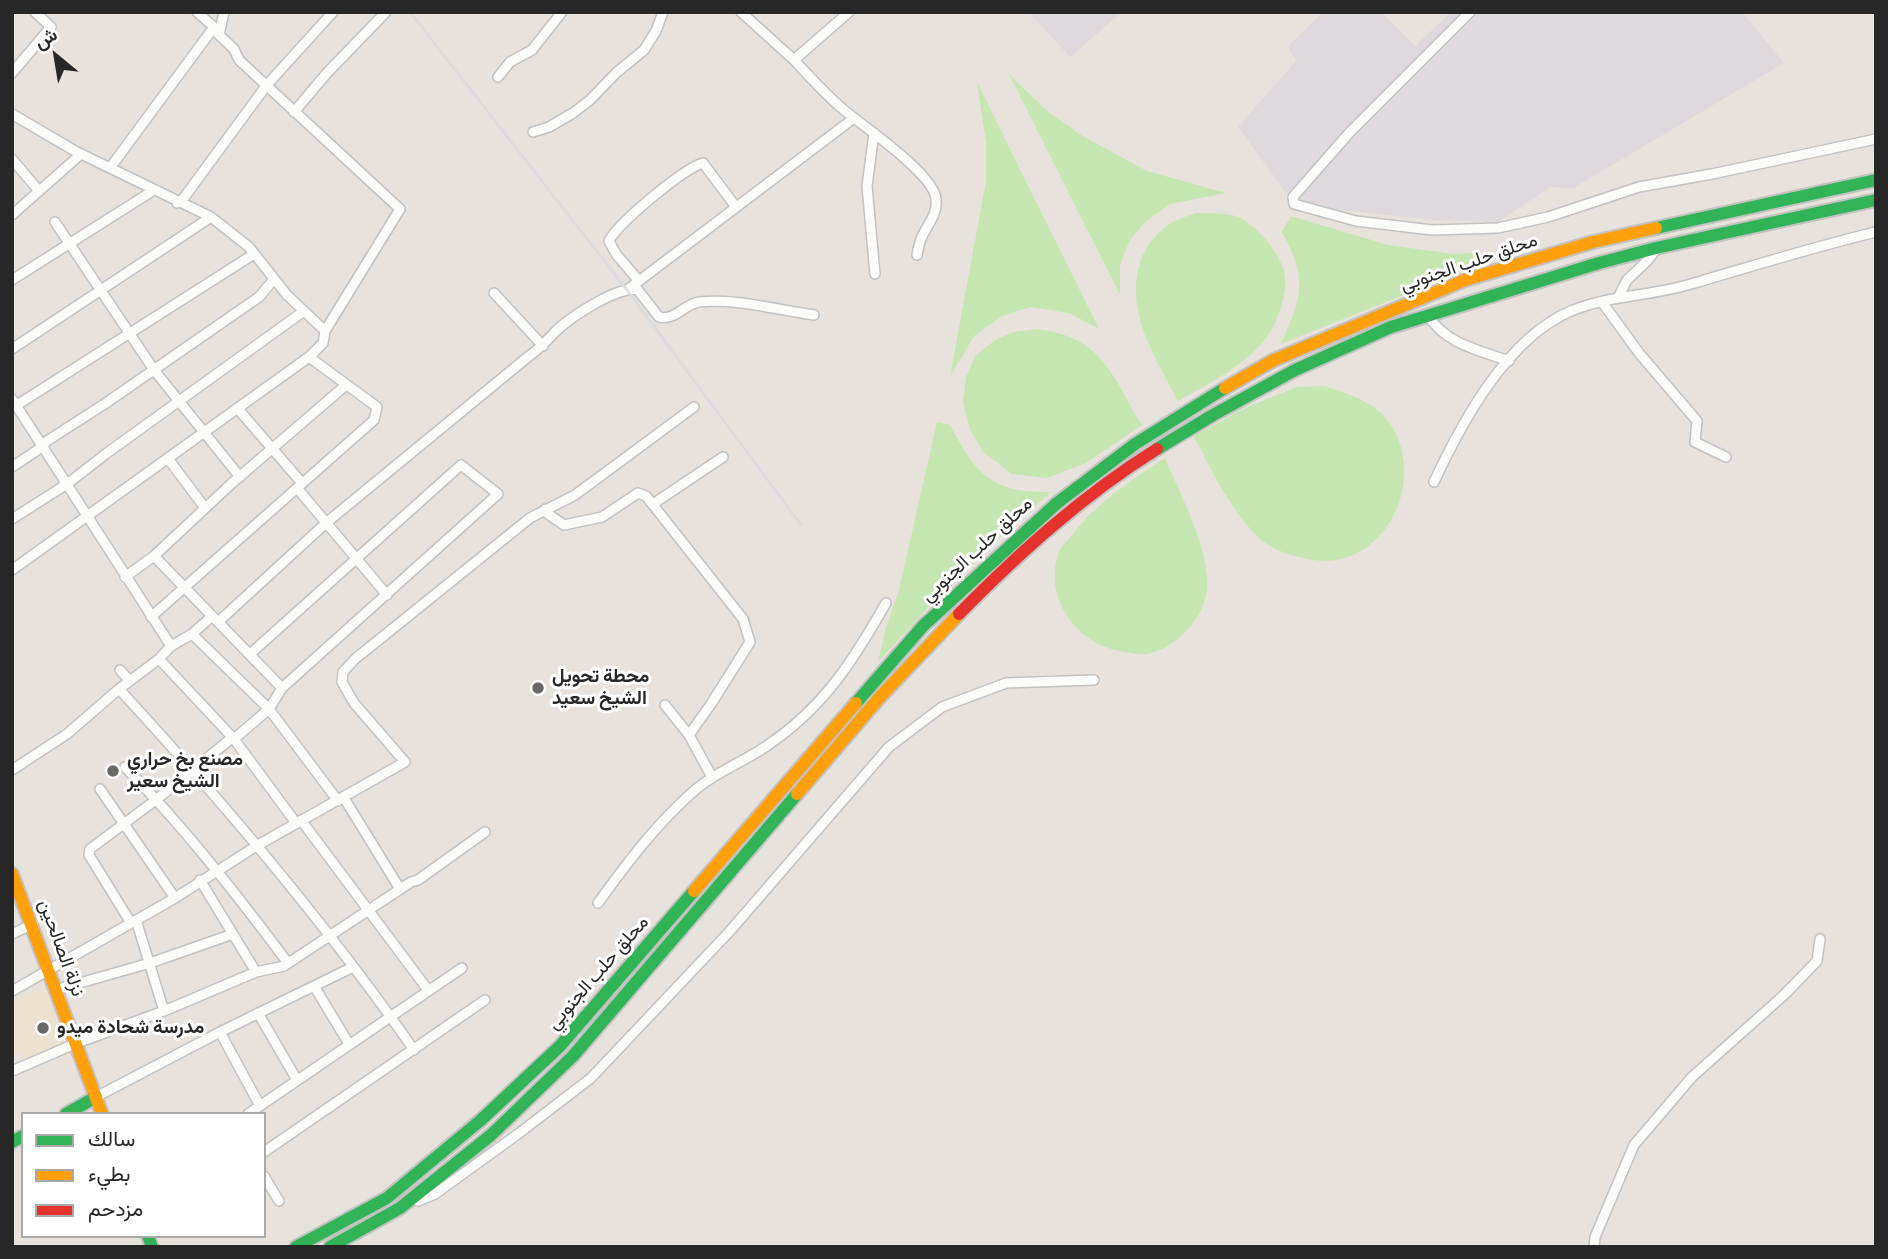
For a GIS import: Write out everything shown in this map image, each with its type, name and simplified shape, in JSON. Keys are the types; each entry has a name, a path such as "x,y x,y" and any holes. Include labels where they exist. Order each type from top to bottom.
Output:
{"main road":[{"name":"محلق حلب الجنوبي","path":"296,1247 387,1198 481,1120 560,1046 923,626 1057,503 1135,444 1274,360 1465,280 1594,242 1876,180"},
{"name":"محلق حلب الجنوبي","path":"330,1247 400,1208 491,1135 573,1056 880,698 1013,559 1084,500 1148,455 1295,370 1391,327 1537,281 1656,248 1876,200"},
{"name":"نزلة الصالحين","path":"14,881 33,924 101,1112"},
{"path":"70,1112 96,1097"}],"street":[{"path":"12,73 51,27 35,12"},
{"path":"12,570 309,358 323,343 326,331 400,209 239,60 234,48 197,12"},
{"path":"110,168 217,31 224,12"},
{"path":"177,202 183,199 210,165 266,86 332,12"},
{"path":"295,112 327,73 386,12"},
{"path":"498,77 510,62 532,50 562,12"},
{"path":"534,132 573,113 644,50 663,12"},
{"path":"741,12 844,110 899,154 932,189 936,196 933,215 921,239 917,255"},
{"path":"794,60 849,12"},
{"path":"1471,12 1350,132 1293,197 1294,204 1356,221 1432,230 1498,228 1532,222 1639,187 1876,139"},
{"path":"12,114 82,154 211,217 250,247 274,279 326,331"},
{"path":"627,290 854,118"},
{"path":"874,133 867,186 874,274"},
{"path":"13,213 82,154"},
{"path":"12,159 39,191"},
{"path":"639,281 616,254 609,241 628,218 676,180 702,163 736,206"},
{"path":"12,279 154,190"},
{"path":"12,349 211,217"},
{"path":"55,222 154,370 240,477"},
{"path":"1434,482 1457,432 1490,382 1539,329 1571,311 1602,302 1689,285 1781,256 1876,232"},
{"path":"1618,298 1627,280 1656,248"},
{"path":"171,646 14,402 254,254"},
{"path":"12,467 260,297 274,279"},
{"path":"12,770 67,733 159,659 171,646 214,619 326,523 543,346 559,329 614,293 637,289 659,317 663,318 668,318 696,302 742,303 814,315"},
{"path":"494,293 543,346"},
{"path":"1602,302 1639,353 1697,421 1695,442 1726,457"},
{"path":"12,519 67,484 304,311"},
{"path":"1428,315 1449,339 1509,360"},
{"path":"151,617 374,420 377,407 309,358"},
{"path":"125,577 154,556 346,384"},
{"path":"12,992 175,898 258,845 405,762 354,703 342,682 344,672 355,659 510,534 545,509 575,495 694,407"},
{"path":"238,409 273,447 326,523 387,595"},
{"path":"653,505 723,457"},
{"path":"169,460 205,508"},
{"path":"164,1011 134,921 88,852 269,709 282,688 498,494 461,465 250,654"},
{"path":"545,509 564,525 603,517 638,493 646,496 743,619 750,642 689,735"},
{"path":"154,556 282,688"},
{"path":"598,903 644,842 675,809 712,777 767,746 811,709 844,674 886,603"},
{"path":"192,634 269,709 341,800 400,889"},
{"path":"159,659 233,738 368,909 428,990"},
{"path":"120,670 130,681"},
{"path":"400,1208 435,1194 591,1078 730,931 889,747 942,707 1006,682 1094,680"},
{"path":"119,689 258,845 391,1016 414,1050"},
{"path":"665,705 689,735 712,777"},
{"path":"125,767 157,799 218,870 288,963"},
{"path":"100,789 175,898"},
{"path":"12,1072 77,1043 164,1011 256,972 288,963 368,909 418,880 485,832"},
{"path":"200,880 256,972"},
{"path":"12,934 33,924"},
{"path":"55,990 150,963 233,934"},
{"path":"1594,1247 1595,1237 1634,1145 1692,1077 1784,995 1817,961 1820,939"},
{"path":"96,1097 353,967"},
{"path":"251,1112 462,968"},
{"path":"314,986 349,1044"},
{"path":"266,1151 485,1000"},
{"path":"258,1013 297,1080"},
{"path":"220,1032 260,1106"},
{"path":"266,1179 279,1201"}],"shaded area":[{"path":"1029,12 1122,12 1070,57"},
{"path":"1323,12 1381,12 1415,46 1451,12 1742,12 1784,63 1573,188 1550,187 1498,222 1432,220 1295,205 1238,127 1296,61 1288,46"},
{"path":"45,987 68,1043 25,1061 19,1052 12,1055 12,1002"}],"green space":[{"path":"1009,74 1047,111 1081,135 1147,171 1226,193 1170,204 1145,222 1129,242 1120,265 1120,295"},
{"path":"977,82 1099,329 1069,313 1030,307 1002,316 974,336 950,377 986,181 986,142"},
{"path":"1196,213 1234,215 1265,238 1283,268 1284,297 1267,336 1253,352 1212,382 1178,401 1144,331 1138,312 1137,274 1145,251 1158,233 1171,223"},
{"path":"1291,216 1388,245 1454,254 1512,252 1281,344 1294,313 1299,288 1296,263 1282,232"},
{"path":"1036,329 1058,333 1091,349 1112,374 1142,425 1086,463 1047,478 1012,474 983,452 970,429 963,402 966,377 975,356 995,340 1013,332"},
{"path":"1324,386 1361,400 1381,413 1394,430 1404,469 1396,510 1386,528 1372,543 1355,554 1327,561 1293,556 1260,539 1229,500 1194,436 1247,407 1297,387"},
{"path":"937,422 950,425 969,457 988,478 1014,489 1051,492 960,573 878,662 899,590"},
{"path":"1165,458 1193,522 1204,557 1207,573 1205,599 1191,626 1164,648 1145,654 1109,648 1080,631 1068,618 1060,603 1055,587 1059,552 1103,502"}],"railway":[{"path":"410,12 627,290 801,525"}],"traffic: fast":[{"path":"1656,228 1876,180"},
{"path":"1157,449 1295,370 1391,327 1656,248 1876,200"},
{"path":"856,703 923,626 1057,503 1135,444 1225,388"},
{"path":"330,1247 400,1208 491,1135 573,1056 797,794"},
{"path":"296,1247 387,1198 481,1120 560,1046 694,891"},
{"path":"70,1112 96,1097"},
{"path":"12,1142 21,1137"},
{"path":"149,1238 152,1247"}],"traffic: slow":[{"path":"1225,388 1274,360 1465,280 1593,242 1656,228"},
{"path":"797,794 880,697 959,614"},
{"path":"694,891 856,703"},
{"path":"12,874 101,1112"}],"traffic: jam":[{"path":"959,614 1005,569 1078,505 1157,449"}],"place":[{"name":"محطة تحويل الشيخ سعيد","path":"538,688"},
{"name":"مصنع بخ حراري الشيخ سعير","path":"113,771"},
{"name":"مدرسة شحادة ميدو","path":"43,1028"}]}
